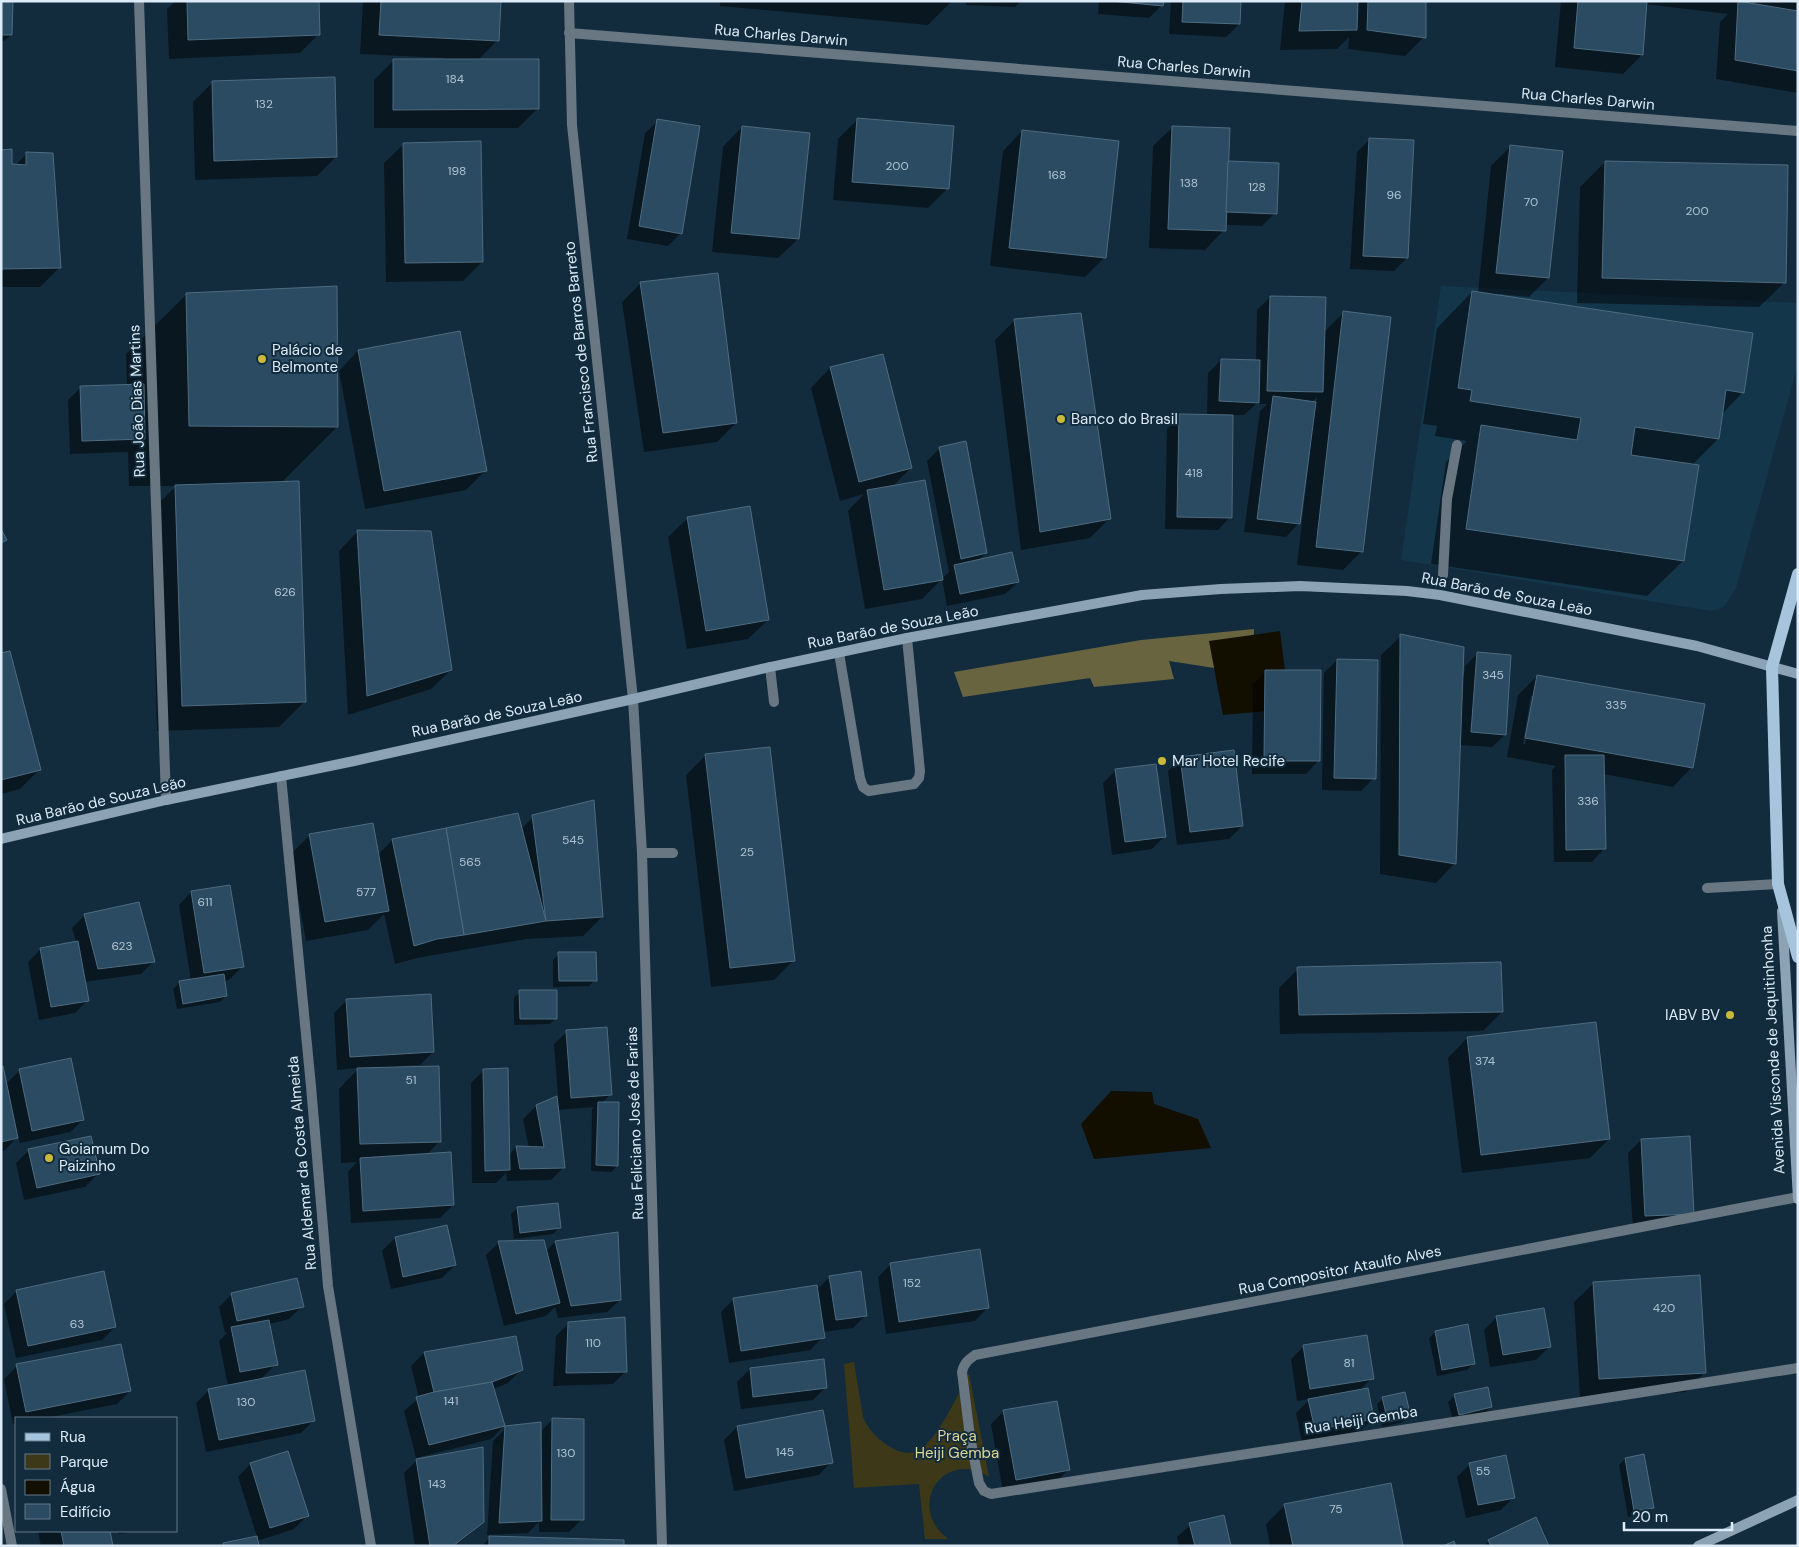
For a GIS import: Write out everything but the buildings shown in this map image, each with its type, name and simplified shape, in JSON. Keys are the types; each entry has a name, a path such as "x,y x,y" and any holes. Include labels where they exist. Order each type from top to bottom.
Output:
{"main road":[{"name":"Avenida Visconde de Jequitinhonha","path":"1798,574 1772,667 1778,884 1798,957"},
{"name":"Rua Barão de Souza Leão","path":"1,840 166,800 633,699 839,652 1142,595 1300,586 1407,591 1440,595 1697,646 1798,674"},
{"name":"Avenida Visconde de Jequitinhonha","path":"1781,900 1798,1198"},
{"path":"1698,1546 1798,1500"}],"street":[{"name":"Rua João Dias Martins","path":"139,1 166,800"},
{"name":"Rua Francisco de Barros Barreto","path":"569,1 572,125 633,699"},
{"name":"Rua Charles Darwin","path":"569,33 1798,131"},
{"path":"1443,575 1447,499 1457,445"},
{"path":"839,652 860,778 863,786 869,791 914,784 919,778 920,771 908,638"},
{"path":"770,667 774,702"},
{"name":"Rua Feliciano José de Farias","path":"633,699 642,853 662,1546"},
{"name":"Rua Aldemar da Costa Almeida","path":"282,776 328,1286 369,1545"},
{"path":"642,853 673,853"},
{"path":"1707,888 1778,884"},
{"name":"Rua Compositor Ataulfo Alves","path":"970,1437 962,1372 963,1365 976,1355 1798,1198"},
{"name":"Rua Heiji Gemba","path":"970,1437 980,1483 984,1491 991,1494 1106,1474 1798,1368"},
{"path":"1,1489 12,1546"}],"shaded area":[{"path":"1441,286 1798,303 1798,364 1736,588 1724,607 1711,611 1401,560"},
{"path":"1254,629 1253,674 1169,661 1174,679 1094,687 1090,678 963,697 954,672 1141,640"}],"green space":[{"name":"Praça Heiji Gemba","path":"854,1362 863,1417 868,1426 878,1439 898,1451 907,1453 917,1451 925,1446 940,1428 969,1374 989,1477 973,1470 958,1470 945,1475 936,1485 930,1497 930,1511 936,1526 948,1539 925,1539 919,1484 854,1488 844,1364"}],"water":[{"path":"1280,631 1290,709 1223,715 1209,641"},
{"path":"1111,1091 1152,1092 1154,1104 1198,1119 1211,1148 1094,1159 1081,1124"}],"place":[{"name":"Palácio de Belmonte","path":"262,359"},
{"name":"Banco do Brasil","path":"1061,419"},
{"name":"Mar Hotel Recife","path":"1162,761"},
{"name":"IABV BV","path":"1730,1015"},
{"name":"Goiamum Do Paizinho","path":"49,1158"}]}
